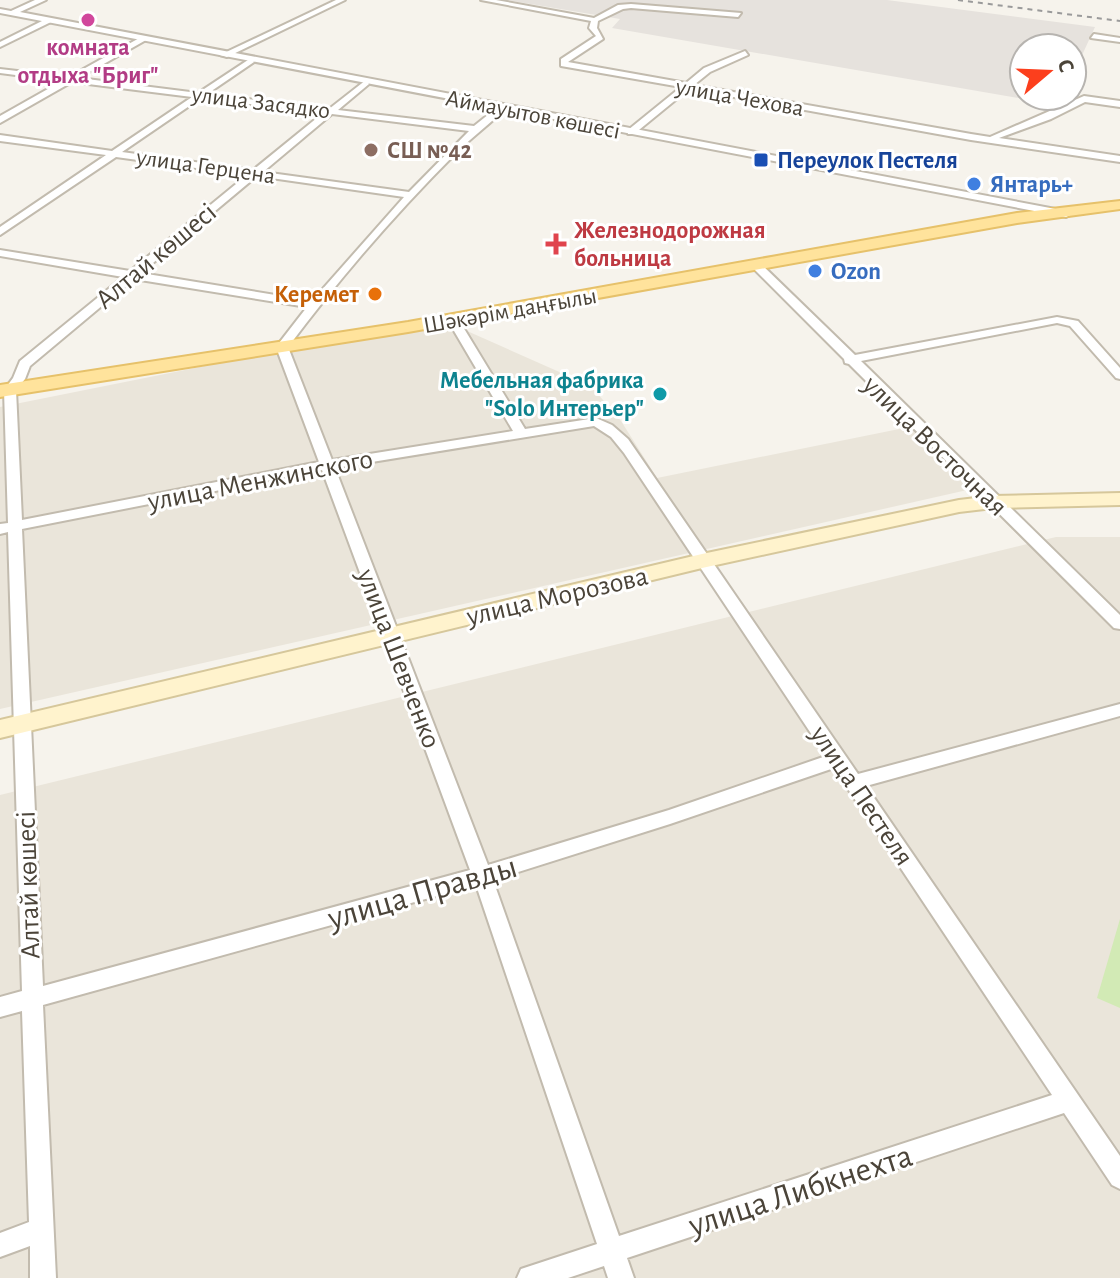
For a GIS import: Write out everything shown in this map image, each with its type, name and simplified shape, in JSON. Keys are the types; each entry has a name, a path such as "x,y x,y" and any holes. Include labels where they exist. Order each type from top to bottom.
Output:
{"main road":[{"name":"Шәкәрім даңғылы","path":"1017,218 1033,208 1120,193"},
{"name":"Шәкәрім даңғылы","path":"3,391 453,319 1017,218 1120,205"},
{"name":"улица Морозова","path":"10,727 702,561 959,506 993,502 1120,499"}],"street":[{"path":"0,19 6,12 42,0"},
{"path":"224,55 342,0"},
{"path":"484,0 595,20 621,7 631,6 738,15"},
{"name":"Аймауытов көшесі","path":"6,12 1066,214"},
{"name":"улица Чехова","path":"595,20 593,28 600,37 564,61 564,64 982,139 1120,159"},
{"path":"0,45 49,21"},
{"path":"1094,36 1120,40"},
{"path":"0,120 143,38"},
{"path":"631,132 707,70 745,53"},
{"path":"0,232 251,60"},
{"name":"улица Засядко","path":"0,71 475,129"},
{"name":"Алтай көшесі","path":"43,1278 32,999 10,727 3,391 19,379 24,364 366,82"},
{"name":"улица Чехова","path":"982,139 1012,132 1084,99 1120,104"},
{"path":"282,347 313,305 411,195 475,129 502,108"},
{"name":"улица Герцена","path":"0,138 411,195"},
{"path":"0,253 313,305"},
{"name":"улица Восточная","path":"755,264 1120,624"},
{"path":"453,319 521,434"},
{"path":"849,360 1057,320 1074,323 1120,375"},
{"name":"улица Шевченко","path":"282,347 482,875 621,1278"},
{"name":"улица Менжинского","path":"8,527 327,465 596,422"},
{"name":"улица Пестеля","path":"596,422 617,434 1120,1177"},
{"path":"855,782 1120,710"},
{"name":"улица Правды","path":"0,1007 482,875 670,817 839,759"},
{"name":"улица Либкнехта","path":"530,1278 1070,1100"},
{"path":"0,1245 40,1230"}],"shaded area":[{"path":"506,0 887,0 1095,27 1088,42 1088,32 1008,32 1008,96 612,28 620,19"},
{"path":"440,319 591,386 621,421 657,478 914,426 976,488 0,709 0,407"},
{"path":"1056,537 1120,537 1120,1278 0,1278 0,795"}],"green space":[{"path":"1120,919 1120,1008 1097,998"}],"railway":[{"path":"958,0 1120,21"}],"place":[{"name":"комната отдыха \"Бриг\"","path":"88,20"},
{"name":"СШ №42","path":"371,150"},
{"name":"Переулок Пестеля","path":"761,160"},
{"name":"Янтарь+","path":"974,184"},
{"name":"Железнодорожная больница","path":"556,244"},
{"name":"Ozon","path":"815,271"},
{"name":"Керемет","path":"375,294"},
{"name":"Мебельная фабрика \"Solo Интерьер\"","path":"660,394"}]}
